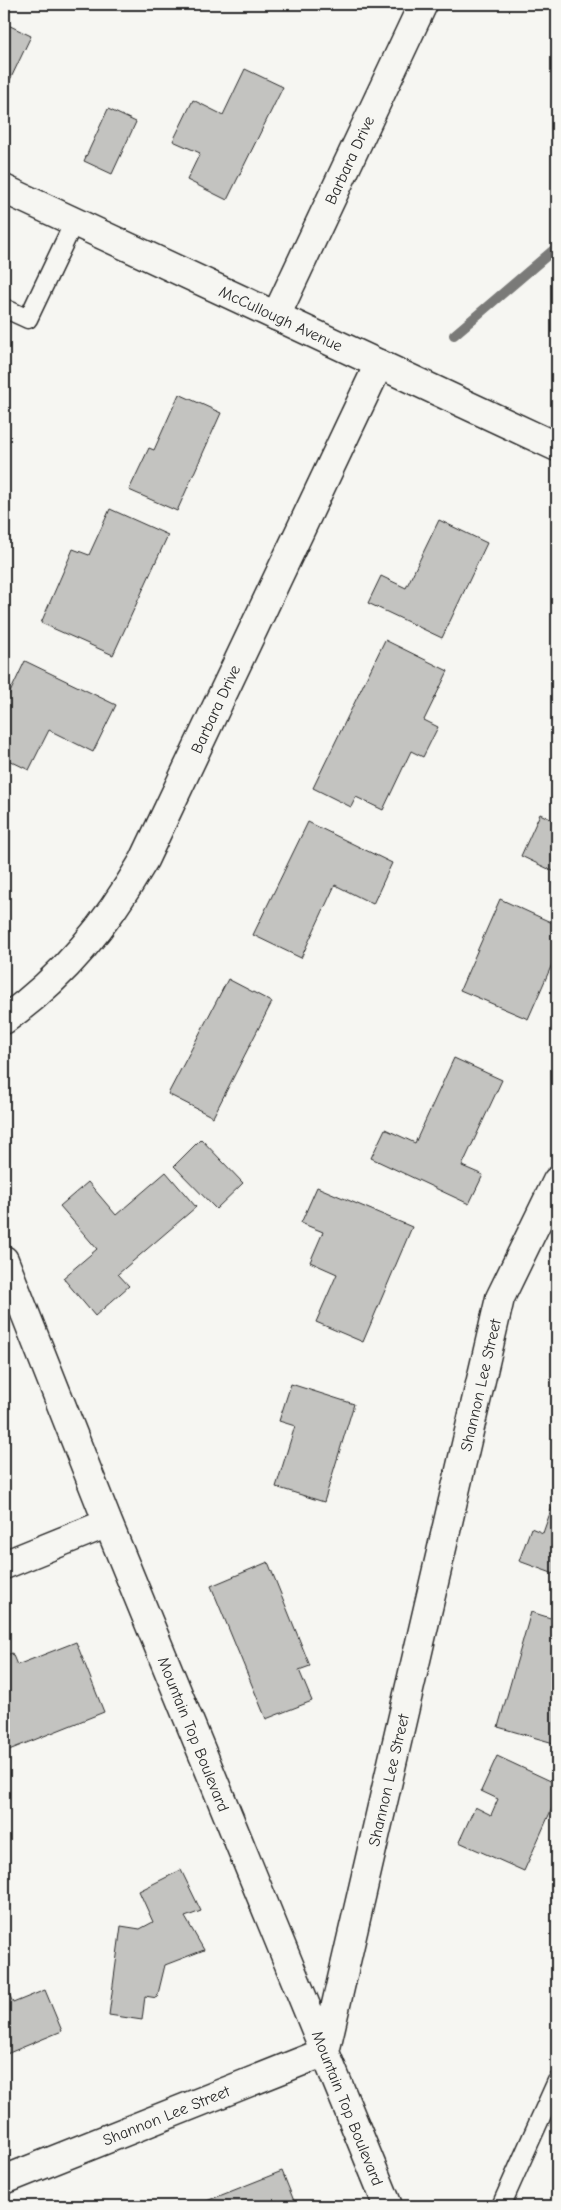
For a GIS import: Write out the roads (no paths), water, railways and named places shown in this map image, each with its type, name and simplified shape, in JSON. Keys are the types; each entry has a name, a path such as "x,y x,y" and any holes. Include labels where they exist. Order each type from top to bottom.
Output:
{"street":[{"name":"Barbara Drive","path":"276,316 423,4"},
{"name":"McCullough Avenue","path":"4,189 557,447"},
{"name":"Barbara Drive","path":"4,1020 29,1002 63,971 94,937 121,900 379,364"},
{"name":"Shannon Lee Street","path":"4,2180 325,2052 500,1298 557,1181"},
{"name":"Mountain Top Boulevard","path":"4,1260 108,1523 388,2206"},
{"path":"4,1565 108,1523"}],"lane":[{"path":"4,308 28,319 74,222"},
{"path":"501,2206 557,2081"}],"waterway":[{"path":"454,335 557,247"}]}
